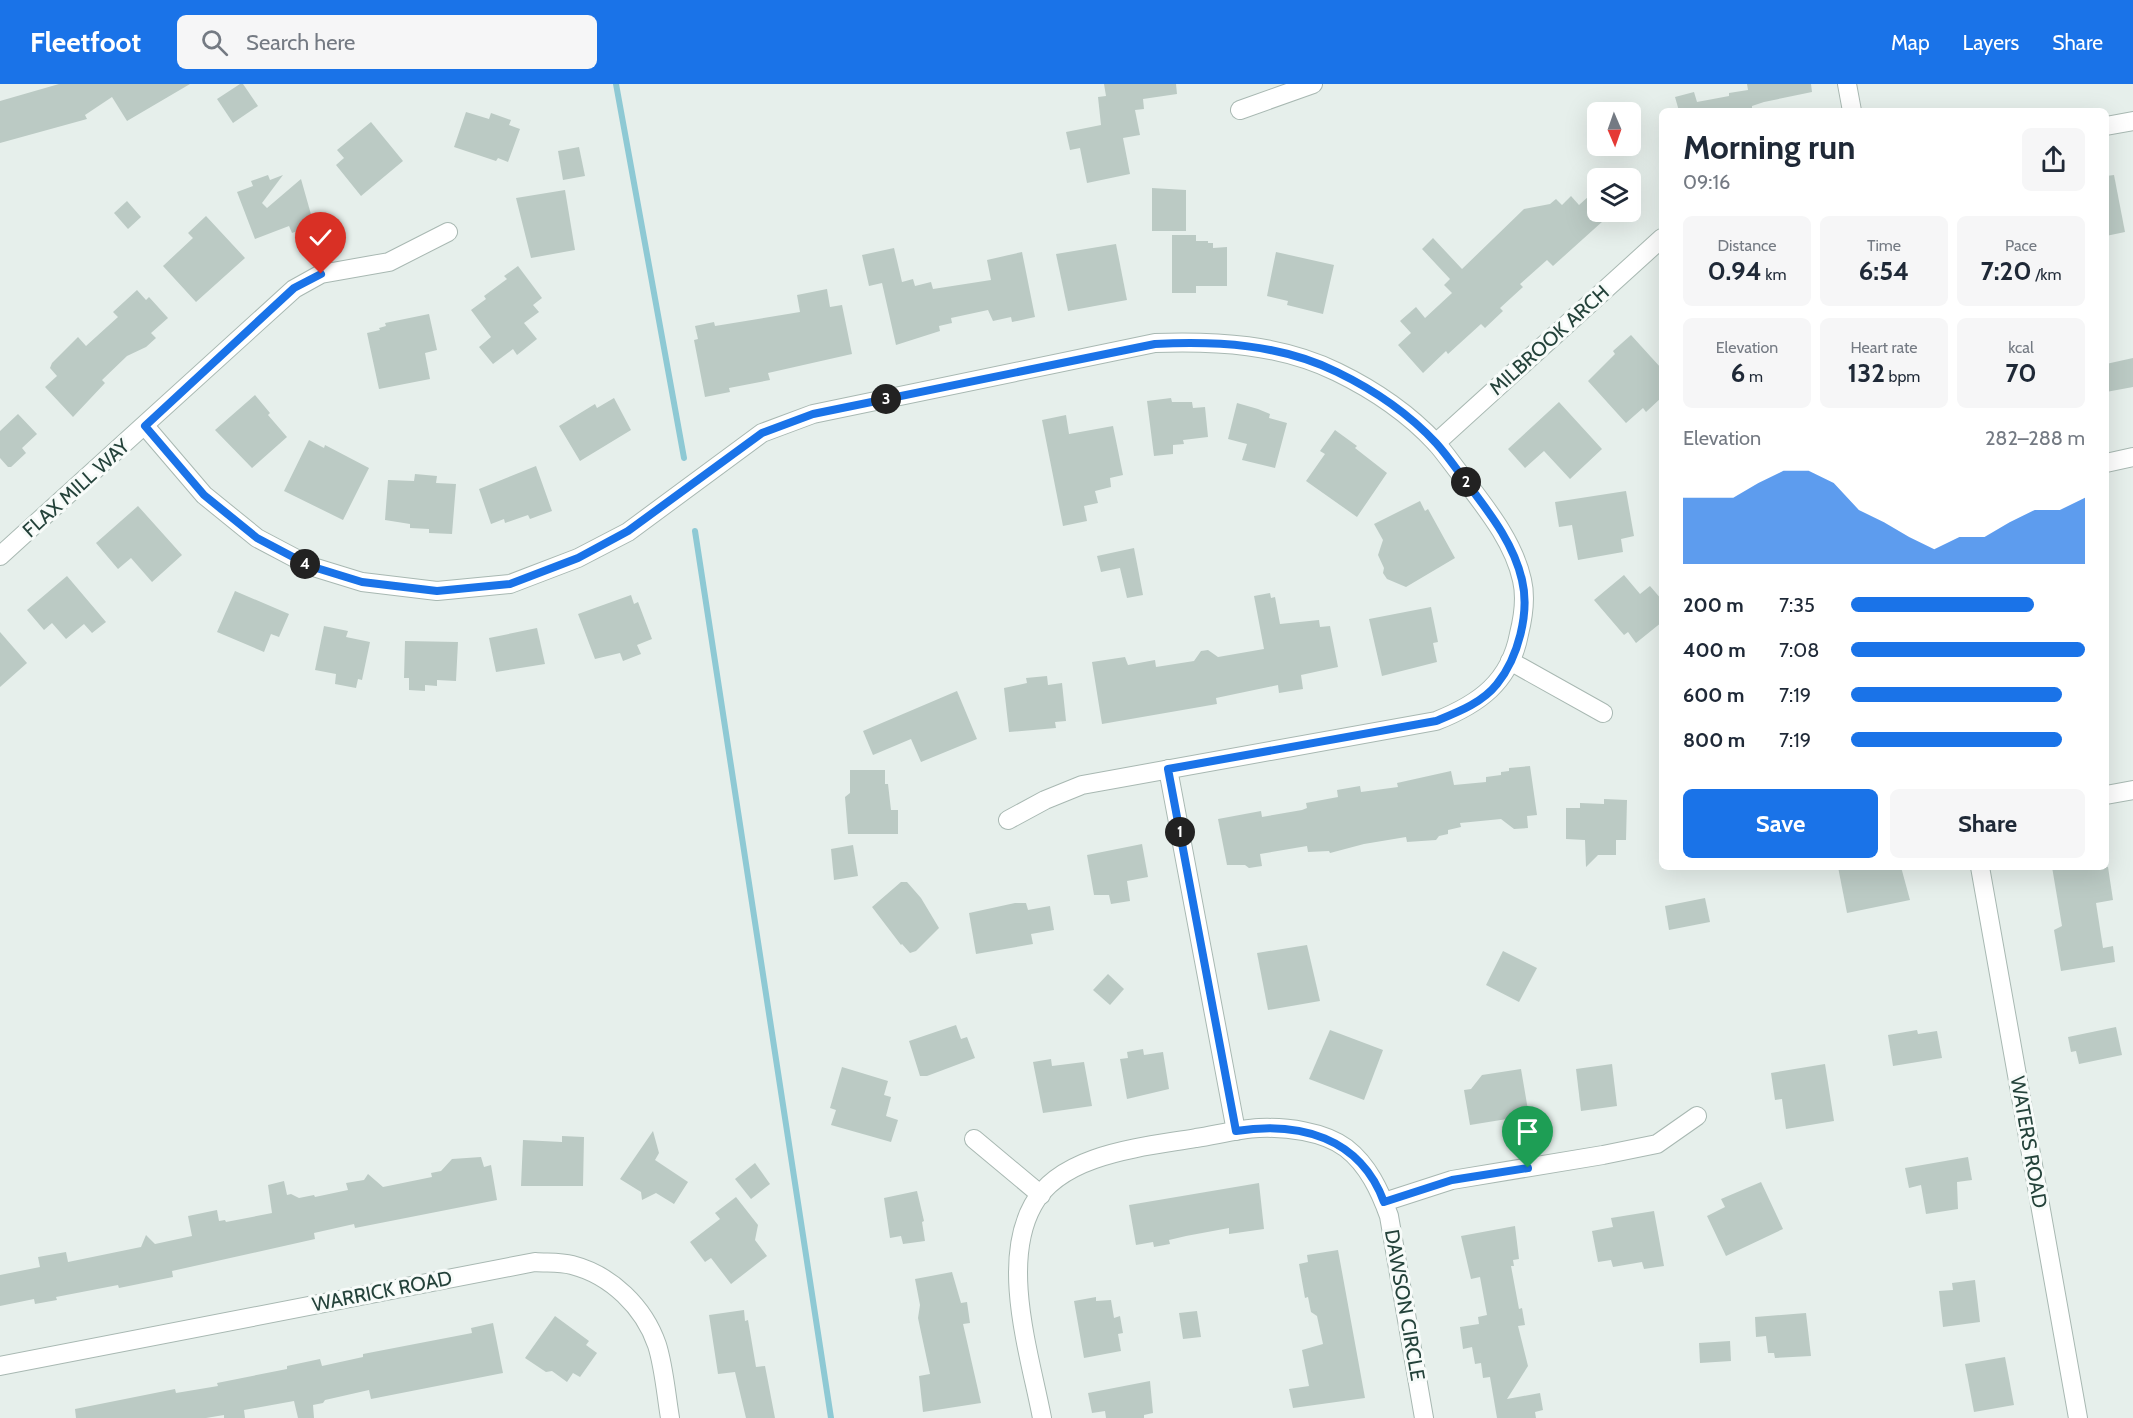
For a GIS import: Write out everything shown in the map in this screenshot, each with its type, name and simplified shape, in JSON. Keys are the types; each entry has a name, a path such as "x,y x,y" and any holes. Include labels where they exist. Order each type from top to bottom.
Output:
{"street":[{"path":"1240,110 1313,84"},
{"path":"1847,84 1851,108"},
{"path":"2109,125 2133,121"},
{"name":"FLAX MILL WAY","path":"0,556 294,288 321,274 388,262 448,232"},
{"name":"MILBROOK ARCH","path":"1436,443 1659,241"},
{"path":"145,426 204,495 257,538 310,566 362,582 437,591 510,584 578,558 628,531 762,433 813,414 1155,344 1204,342 1266,347 1326,368 1384,400 1436,443 1493,517 1511,548 1523,582 1523,617 1516,651 1497,684 1468,709 1436,721 1082,785 1008,820"},
{"path":"2109,462 2133,458"},
{"path":"1510,661 1603,713"},
{"path":"1168,769 1236,1131"},
{"path":"2109,794 2133,790"},
{"name":"WATERS ROAD","path":"1981,870 2078,1418"},
{"path":"1384,1202 1452,1180 1657,1144 1697,1116"},
{"name":"DAWSON CIRCLE","path":"1042,1418 1018,1285 1020,1239 1033,1204 1052,1182 1081,1165 1111,1153 1258,1128 1318,1135 1346,1148 1366,1170 1389,1216 1424,1418"},
{"path":"974,1139 1041,1195"},
{"name":"WARRICK ROAD","path":"0,1366 520,1264 547,1263 570,1265 594,1273 617,1288 645,1319 657,1345 670,1418"}],"building":[{"path":"59,84 190,84 127,121 112,97 85,115 87,119 0,143 0,101"},
{"path":"243,84 258,106 233,123 217,99"},
{"path":"1104,84 1176,84 1177,94 1143,99 1144,109 1135,110 1140,135 1123,138 1130,174 1087,183 1080,148 1070,150 1066,132 1101,125 1098,97 1106,96"},
{"path":"1747,84 1811,84 1812,92 1764,102 1752,108 1678,108 1675,97 1694,92 1697,102 1748,90"},
{"path":"466,112 489,119 491,113 511,120 509,125 520,129 508,162 498,158 496,161 454,147"},
{"path":"371,122 403,161 361,196 336,165 344,158 337,150"},
{"path":"579,147 585,176 563,180 558,151"},
{"path":"268,175 270,180 283,175 262,203 267,208 301,179 314,225 292,233 289,226 255,239 237,192 253,186 251,181"},
{"path":"2114,175 2125,232 2109,235 2109,176"},
{"path":"1152,188 1186,190 1186,231 1152,231"},
{"path":"565,190 575,250 531,258 516,198"},
{"path":"1571,196 1579,205 1587,198 1587,222 1602,222 1553,266 1547,260 1520,284 1523,287 1500,308 1503,311 1485,328 1481,324 1448,354 1446,351 1423,373 1398,345 1411,333 1400,321 1416,307 1425,318 1452,293 1444,285 1450,279 1422,249 1433,238 1462,269 1524,209 1550,204 1556,199 1562,205"},
{"path":"127,201 141,217 128,229 114,213"},
{"path":"206,216 245,258 196,302 163,266 193,238 188,233"},
{"path":"1172,235 1196,235 1196,241 1213,243 1213,248 1227,247 1227,286 1196,286 1196,293 1172,293"},
{"path":"1116,244 1127,300 1068,311 1056,254"},
{"path":"894,248 902,282 913,279 915,286 931,282 933,289 991,280 987,260 1022,252 1035,317 1012,322 1011,317 993,321 988,310 951,318 952,323 939,326 940,331 896,345 882,283 869,286 862,255"},
{"path":"1276,252 1334,265 1323,314 1287,305 1288,301 1267,296"},
{"path":"518,266 542,298 533,305 539,312 524,323 537,339 517,355 513,349 493,364 479,347 491,337 471,310 486,299 484,296 507,279 504,276"},
{"path":"827,289 830,307 842,305 852,354 768,373 770,380 729,388 730,392 705,397 694,340 698,339 695,326 714,322 715,326 800,312 797,295"},
{"path":"137,290 146,300 149,297 168,318 151,333 156,338 146,347 127,356 102,380 105,383 73,417 45,387 57,376 50,368 52,363 78,337 86,346 118,317 113,312"},
{"path":"429,314 437,350 425,353 430,379 379,389 367,333 380,330 379,328 386,326 385,323"},
{"path":"1631,335 1659,366 1659,400 1646,412 1643,408 1626,423 1588,381 1615,354 1613,351"},
{"path":"2133,358 2133,387 2109,391 2109,363"},
{"path":"255,395 287,437 252,468 215,430"},
{"path":"614,398 631,430 580,461 559,426 595,404 597,408"},
{"path":"1171,398 1172,402 1192,402 1193,408 1205,407 1208,437 1183,440 1184,444 1173,445 1173,454 1154,456 1147,401"},
{"path":"1559,402 1602,449 1570,479 1544,451 1525,468 1508,449"},
{"path":"1237,403 1258,409 1270,414 1269,418 1287,423 1275,468 1242,460 1247,444 1228,439"},
{"path":"18,414 37,434 22,448 26,453 11,467 8,467 0,458 0,431"},
{"path":"1066,415 1069,434 1113,426 1123,475 1110,478 1111,487 1095,491 1098,503 1084,506 1087,521 1063,526 1042,420"},
{"path":"1335,430 1387,473 1357,517 1306,481 1325,454 1320,451"},
{"path":"309,440 324,448 325,445 369,468 343,520 284,491"},
{"path":"536,466 552,511 530,519 528,515 505,523 504,519 491,524 479,489"},
{"path":"415,474 437,476 436,483 456,484 452,534 429,533 429,529 410,528 410,524 385,520 388,480 414,481"},
{"path":"1626,491 1634,536 1621,539 1623,552 1578,560 1572,525 1559,527 1555,502"},
{"path":"1420,501 1425,511 1428,509 1455,558 1406,587 1387,579 1383,573 1384,568 1378,555 1383,540 1374,524"},
{"path":"138,506 182,555 152,582 131,558 118,569 96,543"},
{"path":"1134,548 1143,595 1127,598 1120,568 1101,572 1097,556"},
{"path":"1624,575 1640,594 1650,586 1659,596 1659,624 1636,643 1628,632 1624,635 1594,600"},
{"path":"67,576 106,622 92,633 84,624 66,639 52,623 44,630 27,610"},
{"path":"235,591 289,614 279,637 271,634 264,652 217,632"},
{"path":"1270,593 1271,598 1275,597 1280,624 1319,620 1320,627 1330,626 1338,667 1301,675 1303,689 1279,693 1278,685 1216,698 1217,704 1102,724 1092,662 1125,657 1128,665 1155,660 1156,667 1194,661 1201,651 1208,650 1218,657 1264,649 1254,596"},
{"path":"631,595 634,604 638,602 652,639 637,645 641,654 623,661 620,653 595,659 578,614"},
{"path":"1431,607 1438,642 1433,643 1437,662 1382,676 1369,619"},
{"path":"324,626 348,631 346,637 370,642 362,680 358,679 356,688 335,684 336,674 315,670"},
{"path":"537,628 545,664 496,672 489,638"},
{"path":"0,632 27,663 0,687"},
{"path":"405,641 458,642 456,681 437,680 437,686 425,685 425,691 409,690 409,678 404,678"},
{"path":"1047,676 1048,685 1062,683 1066,721 1055,722 1056,728 1009,732 1004,688 1027,683 1026,678"},
{"path":"957,691 977,739 921,762 911,739 873,755 863,731"},
{"path":"1530,766 1537,815 1527,816 1528,828 1514,829 1501,819 1460,823 1461,827 1448,830 1448,834 1439,836 1436,840 1407,842 1406,837 1364,844 1330,853 1329,851 1308,852 1307,846 1260,854 1262,866 1249,868 1245,865 1227,865 1218,819 1261,811 1262,817 1302,810 1307,808 1306,803 1338,797 1337,790 1360,786 1361,792 1398,787 1397,783 1451,771 1454,785 1486,782 1486,777 1501,775 1501,772 1509,771 1509,768"},
{"path":"850,770 885,770 885,784 888,784 891,810 898,810 898,834 848,834 845,797 850,793"},
{"path":"1604,799 1627,800 1626,840 1616,840 1616,855 1598,855 1586,867 1585,840 1566,839 1566,808 1580,808 1580,803 1604,804"},
{"path":"1142,844 1148,877 1127,881 1130,901 1111,904 1109,895 1094,895 1087,855"},
{"path":"853,845 858,876 834,880 831,849"},
{"path":"1839,870 1902,870 1910,900 1847,913"},
{"path":"2053,870 2108,870 2113,900 2096,903 2103,948 2113,946 2115,962 2061,971 2054,930 2062,926"},
{"path":"901,882 907,882 921,898 939,928 916,951 910,953 901,945 872,907"},
{"path":"1705,898 1710,922 1669,930 1665,906"},
{"path":"1015,903 1026,903 1028,910 1050,906 1054,930 1031,934 1033,944 976,954 969,913"},
{"path":"1307,945 1320,1001 1268,1010 1257,953"},
{"path":"1503,951 1537,968 1519,1002 1486,985"},
{"path":"1108,974 1124,989 1110,1005 1093,990"},
{"path":"956,1025 961,1039 967,1037 975,1058 927,1076 920,1076 909,1041"},
{"path":"2116,1027 2122,1055 2079,1064 2076,1051 2071,1052 2068,1037"},
{"path":"1330,1030 1383,1050 1364,1100 1309,1079"},
{"path":"1917,1030 1918,1034 1937,1031 1942,1058 1893,1066 1888,1035"},
{"path":"1143,1049 1144,1055 1163,1052 1169,1089 1127,1099 1120,1059 1128,1058 1127,1052"},
{"path":"1051,1059 1052,1066 1084,1062 1092,1106 1043,1113 1033,1062"},
{"path":"1612,1064 1617,1106 1581,1111 1576,1069"},
{"path":"1825,1064 1834,1121 1786,1129 1782,1099 1775,1100 1771,1073"},
{"path":"842,1067 888,1081 884,1095 891,1097 886,1116 898,1120 891,1142 831,1125 836,1110 830,1108"},
{"path":"1521,1069 1528,1110 1512,1112 1513,1118 1470,1125 1464,1090 1471,1089 1482,1075"},
{"path":"653,1131 659,1153 655,1160 688,1182 674,1204 656,1193 642,1200 641,1192 620,1179"},
{"path":"562,1136 584,1137 583,1186 521,1186 523,1140 562,1142"},
{"path":"481,1157 484,1167 491,1165 497,1200 355,1228 354,1224 314,1233 315,1239 172,1271 173,1277 56,1297 57,1300 35,1304 34,1299 0,1306 0,1275 40,1267 38,1257 66,1252 68,1262 141,1247 146,1235 155,1244 192,1236 188,1216 217,1210 219,1221 225,1220 226,1222 272,1213 268,1185 284,1181 287,1195 291,1194 299,1198 314,1195 315,1197 348,1190 346,1183 364,1180 368,1174 383,1187 432,1177 431,1173 441,1171 452,1159"},
{"path":"1968,1157 1972,1180 1957,1182 1958,1209 1926,1214 1921,1185 1909,1188 1905,1168"},
{"path":"755,1163 770,1184 751,1199 735,1179"},
{"path":"1761,1182 1783,1229 1726,1256 1707,1216 1725,1207 1721,1199"},
{"path":"1259,1183 1264,1229 1229,1234 1229,1228 1169,1240 1170,1244 1154,1247 1153,1242 1136,1245 1129,1205"},
{"path":"917,1191 924,1221 922,1222 925,1241 903,1244 901,1236 890,1238 884,1198"},
{"path":"736,1197 758,1225 755,1240 767,1256 731,1284 711,1258 705,1262 690,1242 720,1219 715,1213"},
{"path":"1654,1211 1664,1266 1644,1269 1642,1262 1613,1267 1611,1260 1598,1262 1592,1231 1613,1227 1611,1218"},
{"path":"1515,1226 1519,1259 1513,1260 1514,1266 1511,1266 1519,1309 1522,1308 1525,1325 1518,1326 1528,1366 1507,1399 1540,1393 1543,1410 1535,1412 1536,1418 1497,1418 1490,1377 1483,1378 1481,1363 1475,1364 1472,1347 1463,1349 1460,1327 1479,1324 1478,1317 1487,1315 1480,1277 1471,1279 1461,1236"},
{"path":"1338,1250 1365,1398 1293,1408 1289,1389 1309,1386 1302,1350 1323,1344 1317,1316 1311,1312 1308,1297 1305,1298 1299,1264 1308,1262 1307,1255"},
{"path":"952,1272 961,1303 967,1302 970,1323 963,1324 981,1403 923,1412 919,1376 930,1374 918,1318 920,1305 915,1279"},
{"path":"1975,1280 1980,1322 1943,1327 1939,1291 1953,1290 1952,1283"},
{"path":"1096,1297 1096,1301 1111,1300 1114,1318 1120,1316 1123,1333 1118,1334 1121,1351 1084,1358 1074,1301"},
{"path":"744,1310 745,1321 748,1320 756,1367 765,1366 775,1418 746,1418 735,1372 718,1374 709,1315"},
{"path":"1197,1311 1201,1337 1183,1339 1179,1313"},
{"path":"1806,1313 1811,1356 1775,1358 1774,1353 1768,1353 1766,1336 1756,1337 1755,1317"},
{"path":"555,1316 589,1341 586,1345 597,1353 580,1377 573,1373 567,1382 552,1371 546,1372 525,1358"},
{"path":"493,1323 503,1373 371,1399 369,1390 325,1400 323,1403 313,1405 314,1418 298,1418 294,1401 244,1410 245,1418 224,1418 224,1415 206,1418 76,1418 75,1409 175,1389 176,1393 218,1386 217,1383 287,1369 287,1366 320,1359 322,1366 363,1357 363,1354 472,1333 471,1328"},
{"path":"1730,1341 1731,1361 1700,1363 1699,1343"},
{"path":"2005,1357 2014,1405 1974,1412 1965,1364"},
{"path":"1150,1381 1153,1413 1144,1415 1144,1418 1106,1418 1105,1411 1092,1413 1088,1393"}],"waterway":[{"path":"616,84 684,458"},
{"path":"695,531 831,1418"}],"route":[{"path":"321,274 294,288 145,426 204,495 257,538 310,566 362,582 437,591 510,584 578,558 628,531 762,433 813,414 1155,344 1204,342 1266,347 1336,371 1384,400 1436,443 1493,517 1511,548 1523,582 1523,617 1516,651 1497,684 1468,709 1436,721 1168,769 1236,1131 1258,1128 1287,1129 1318,1135 1346,1148 1366,1170 1379,1189 1384,1202 1452,1180 1528,1168"}]}
